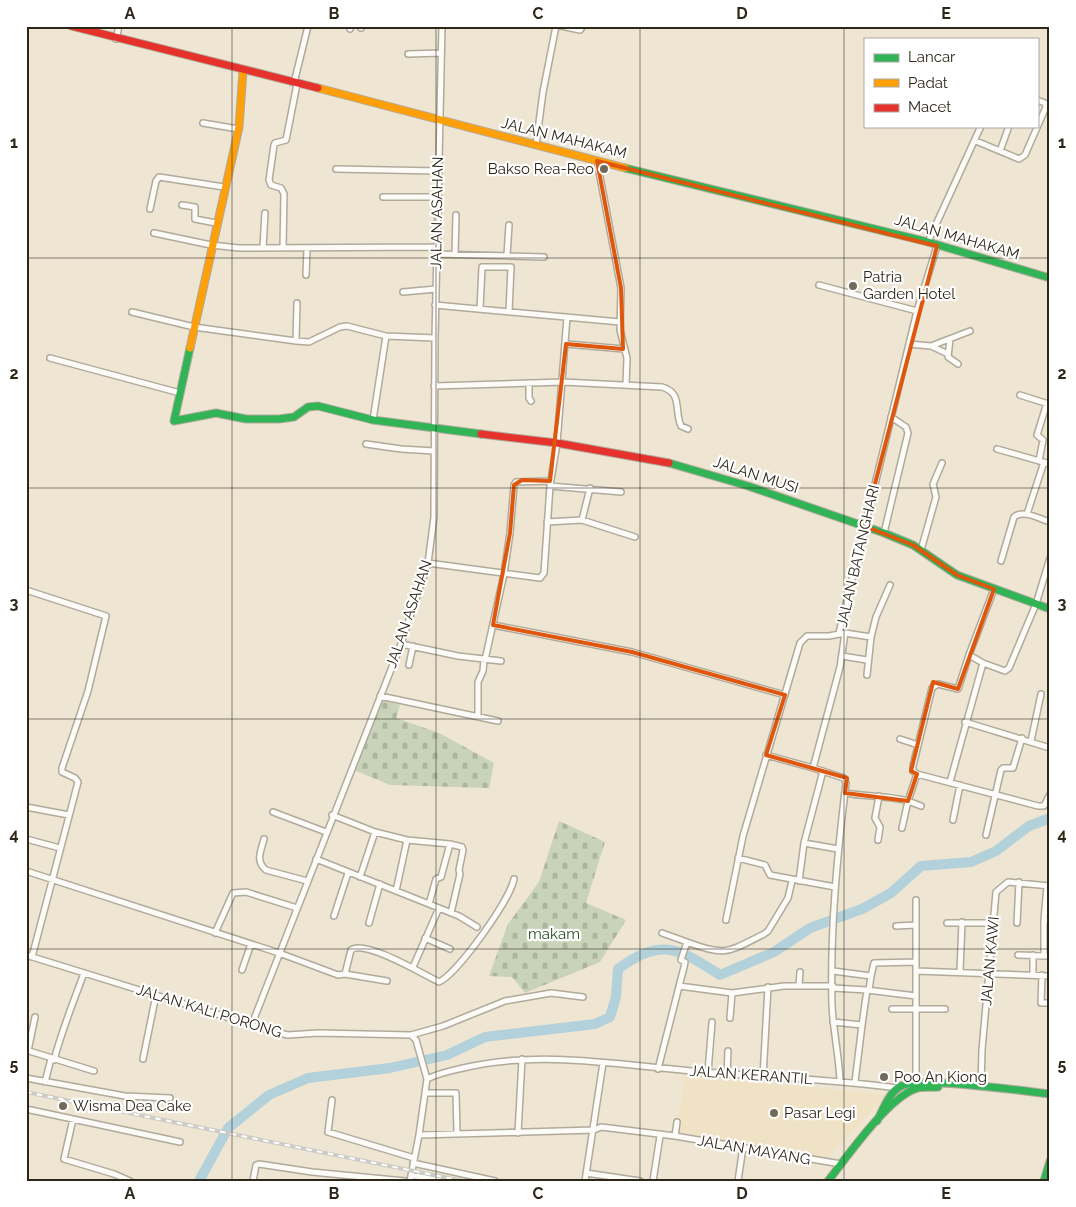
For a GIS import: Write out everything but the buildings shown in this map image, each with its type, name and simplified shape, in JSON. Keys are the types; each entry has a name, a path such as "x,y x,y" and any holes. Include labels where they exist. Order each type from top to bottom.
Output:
{"main road":[{"name":"JALAN MAHAKAM","path":"71,26 242,71 343,94 597,161 928,242 1050,278"},
{"path":"180,392 238,129 242,71"},
{"name":"JALAN MUSI","path":"180,392 174,422 216,413 246,419 279,419 301,414 310,407 373,420 557,443 668,463 748,486 884,533 921,550 957,575 1050,609"},
{"path":"828,1181 877,1121 898,1088 916,1082 1050,1094"},
{"path":"877,1121 909,1092 916,1089 949,1085"},
{"path":"1044,1181 1050,1162"}],"street":[{"path":"116,38 119,26"},
{"path":"283,248 284,194 281,188 271,185 269,180 274,143 286,140 308,26"},
{"name":"JALAN ASAHAN","path":"252,1024 332,815 401,644 428,563 434,517 436,254 442,26"},
{"path":"536,145 543,92 556,26"},
{"path":"561,26 580,30 584,26"},
{"path":"408,54 440,53"},
{"path":"1038,100 1045,104 1046,107 1038,125"},
{"path":"204,123 238,129"},
{"path":"928,242 980,128"},
{"path":"1000,151 1008,128"},
{"path":"976,141 1019,159 1025,155 1037,128"},
{"path":"597,161 620,288 620,322 627,358 626,385"},
{"path":"336,169 438,171"},
{"path":"150,209 156,181 159,177 224,186"},
{"path":"383,197 438,197"},
{"path":"182,204 195,207 195,219 216,223"},
{"path":"263,248 265,213"},
{"path":"455,254 456,215"},
{"path":"507,255 509,225"},
{"path":"154,233 211,245 263,248 437,247"},
{"name":"JALAN BATANGHARI","path":"813,768 842,656 845,633 839,634 864,526 917,311 937,246"},
{"path":"306,249 306,274"},
{"path":"436,254 544,257"},
{"path":"480,309 482,267 511,266 509,312"},
{"path":"819,285 917,311"},
{"path":"403,292 436,289"},
{"path":"296,341 297,303"},
{"path":"436,305 620,322"},
{"path":"132,312 194,327 296,341 309,342 340,327 347,326 385,341 435,338"},
{"path":"428,563 504,574 543,577 550,483 557,443 563,382 567,317"},
{"path":"931,346 970,331"},
{"path":"950,339 948,354 951,360 958,364"},
{"path":"373,420 385,341"},
{"path":"566,344 624,349"},
{"path":"909,344 931,346 948,354"},
{"path":"50,358 180,392"},
{"path":"434,386 563,382 662,387 670,389 678,403 679,422 688,428"},
{"path":"529,383 529,398 532,401"},
{"path":"1020,395 1048,404 1037,435 1043,440 1044,462 1027,514"},
{"path":"884,533 908,433 906,427 891,417"},
{"path":"366,444 434,451"},
{"path":"997,449 1044,462"},
{"path":"921,550 936,497 933,484 942,462"},
{"path":"478,717 478,682 483,671 504,574 514,485 522,480 621,492"},
{"path":"582,520 590,488"},
{"path":"1001,561 1014,517 1020,513 1050,522"},
{"path":"547,522 582,520 635,537"},
{"path":"969,655 983,663 1007,670 1036,604 1050,558"},
{"path":"867,675 867,660 876,617 890,585"},
{"path":"994,589 958,689 938,684 932,688 913,772 1042,807 1050,794"},
{"path":"26,590 106,616 88,691 62,770 78,782 29,956"},
{"path":"493,625 632,652 785,695"},
{"path":"845,633 871,637"},
{"path":"726,920 738,858 766,755 803,638 839,634"},
{"path":"401,644 485,660 501,661"},
{"path":"409,664 412,646"},
{"path":"842,656 867,660"},
{"path":"950,782 965,722 983,663"},
{"path":"1031,741 1041,694"},
{"path":"380,696 498,720"},
{"path":"965,722 1050,748"},
{"path":"986,835 994,794 1003,768 1013,768 1022,738"},
{"path":"900,739 918,745"},
{"path":"766,755 844,778 845,793 835,887 832,971 833,1022 840,1058 840,1081"},
{"path":"799,882 804,843 823,771"},
{"path":"902,828 917,774"},
{"path":"953,820 960,785"},
{"path":"845,793 872,797 894,797 921,806"},
{"path":"878,840 880,826 875,818 879,796"},
{"path":"26,807 69,815"},
{"path":"273,812 326,832"},
{"path":"332,815 375,832 407,840 462,847 458,870 460,874 451,913"},
{"path":"360,878 375,832"},
{"path":"26,839 60,848"},
{"path":"264,839 259,860 261,866 266,870 307,881"},
{"path":"396,891 407,840"},
{"path":"804,843 838,850"},
{"path":"429,904 436,879 441,876 450,844"},
{"path":"738,858 765,865 770,875 792,881 835,887"},
{"path":"316,859 451,913 477,927"},
{"path":"26,871 279,953 338,975 345,974 387,981"},
{"path":"334,916 348,873"},
{"path":"345,974 351,950 354,947 413,967 436,981 442,981 486,930 508,897 514,879"},
{"path":"662,933 686,944 710,951 729,952 768,931 788,898 792,881"},
{"name":"JALAN KAWI","path":"981,1088 982,1050 993,923 998,888 1008,882 1048,886"},
{"path":"1017,923 1019,882"},
{"path":"369,923 380,884"},
{"path":"1018,955 1047,956 1048,886"},
{"path":"215,933 233,893 246,892 297,908"},
{"path":"916,900 916,1082"},
{"path":"413,967 439,908"},
{"path":"960,971 962,922"},
{"path":"947,923 993,923"},
{"path":"896,926 916,925"},
{"path":"425,938 450,949"},
{"path":"242,970 251,944"},
{"path":"658,1069 685,963 680,960 686,944"},
{"path":"1032,974 1033,955"},
{"name":"JALAN KALI PORONG","path":"29,956 288,1035 318,1033 411,1035 442,1026 505,1000 551,993 583,997"},
{"path":"855,1082 862,1025 874,963 916,962"},
{"path":"832,971 871,976"},
{"path":"916,971 990,972 1050,976"},
{"path":"799,985 800,972"},
{"path":"45,1082 62,1027 69,1017 84,973"},
{"path":"1042,975 1042,1003 1050,1004"},
{"path":"679,986 732,994 768,987 799,985 916,996"},
{"path":"763,1077 768,987"},
{"path":"730,1018 732,994"},
{"path":"143,1059 156,995"},
{"path":"892,1009 945,1009"},
{"path":"35,1017 27,1050 52,1060 94,1071"},
{"path":"708,1072 712,1022"},
{"path":"833,1022 862,1025"},
{"path":"411,1035 416,1040 427,1076 419,1135 410,1178 442,1181"},
{"path":"727,1074 728,1051"},
{"name":"JALAN KERANTIL","path":"427,1076 476,1064 544,1058 658,1069 855,1082 898,1088"},
{"path":"518,1132 522,1059"},
{"path":"585,1181 603,1063"},
{"path":"26,1078 125,1096 170,1098"},
{"path":"425,1093 456,1093 457,1134"},
{"path":"332,1100 328,1132 414,1161 495,1181"},
{"path":"26,1109 180,1142"},
{"path":"73,1119 64,1159 121,1176 130,1181"},
{"path":"675,1136 677,1122"},
{"name":"JALAN MAYANG","path":"419,1135 594,1130 601,1127 660,1136 675,1136 841,1164"},
{"path":"653,1181 660,1136"},
{"path":"738,1181 743,1147"},
{"path":"252,1181 256,1165 259,1164 312,1172 405,1181"},
{"path":"586,1173 640,1181"}],"highlighted area":[{"path":"597,161 937,246 864,526 913,545 957,575 994,589 958,689 933,682 911,771 917,774 908,801 845,793 847,778 766,755 785,695 632,652 493,625 510,533 514,485 522,480 550,481 566,344 623,349 621,288"}],"shaded area":[{"name":"Pasar Legi","path":"685,1073 887,1095 828,1157 677,1132"}],"green space":[{"path":"381,700 400,705 396,718 439,733 494,763 489,788 390,785 354,770"},
{"name":"makam","path":"559,821 605,842 586,903 626,920 600,962 525,993 512,977 489,976 508,924 539,882"}],"waterway":[{"path":"199,1181 228,1128 269,1095 308,1078 390,1068 447,1055 485,1037 595,1024 610,1017 616,997 618,969 633,959 659,950 670,950 693,958 720,975 774,952 810,928 862,909 891,893 921,866 971,862 996,851 1029,826 1050,818"}],"railway":[{"path":"26,1092 463,1181"}],"traffic: fast":[{"path":"625,168 928,242 1050,278"},
{"path":"190,348 174,421 216,413 246,419 279,419 294,417 308,407 318,406 373,420 481,434"},
{"path":"669,463 748,486 884,533 913,545 957,575 1050,609"},
{"path":"877,1121 893,1092 901,1086 912,1083 950,1083 1050,1094"},
{"path":"828,1181 856,1144 892,1104 915,1089 938,1087"},
{"path":"1044,1181 1050,1161"}],"traffic: slow":[{"path":"190,348 239,127 243,71"},
{"path":"318,88 625,168"}],"traffic: jam":[{"path":"71,26 318,88"},
{"path":"481,434 557,443 669,463"}],"place":[{"name":"Bakso Rea-Reo","path":"604,169"},
{"name":"Patria Garden Hotel","path":"853,286"},
{"name":"Poo An Kiong","path":"884,1077"},
{"name":"Wisma Dea Cake","path":"63,1106"},
{"name":"Pasar Legi","path":"774,1113"}]}
